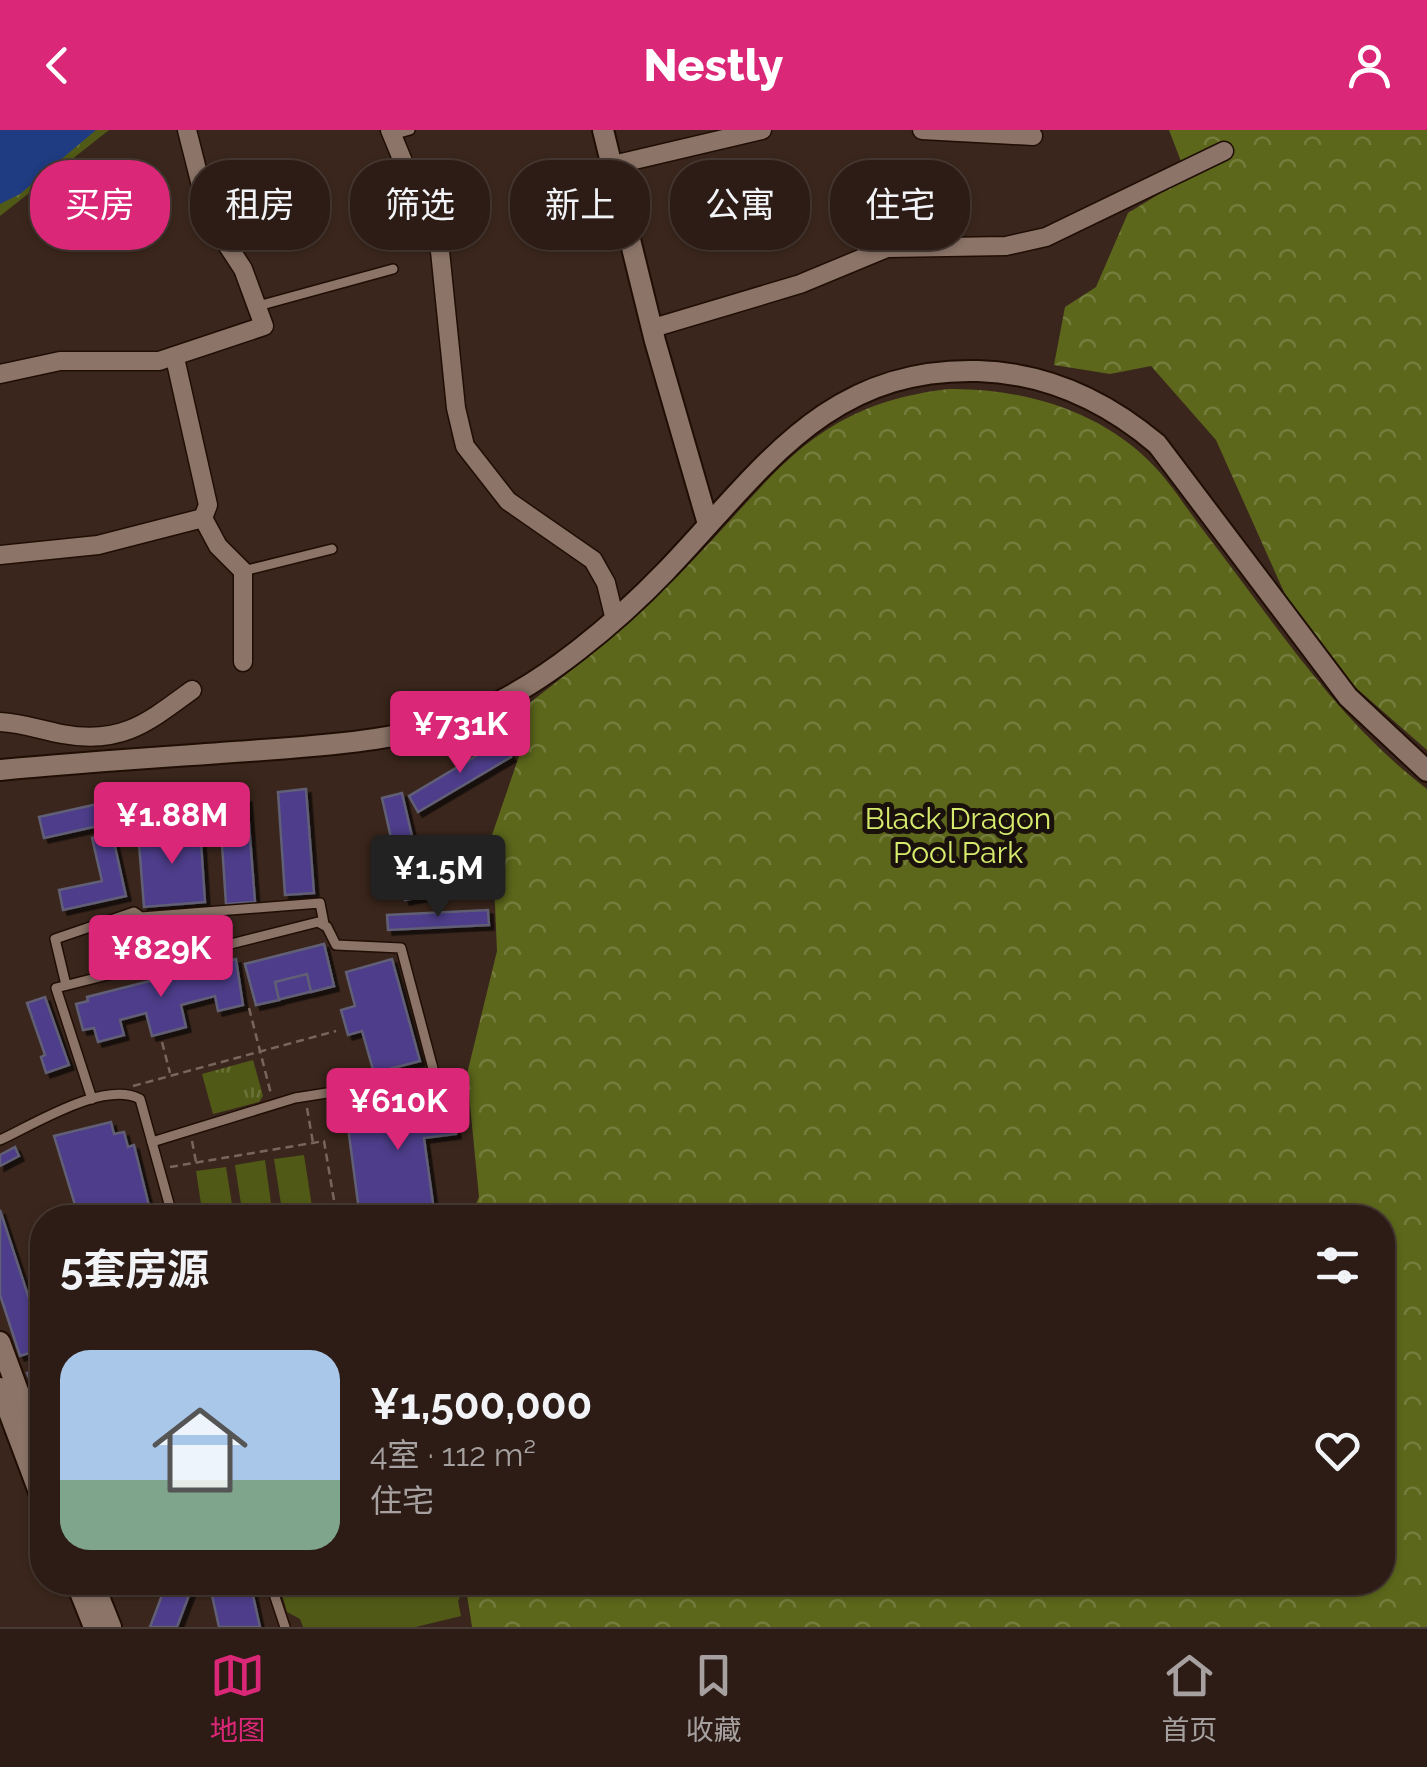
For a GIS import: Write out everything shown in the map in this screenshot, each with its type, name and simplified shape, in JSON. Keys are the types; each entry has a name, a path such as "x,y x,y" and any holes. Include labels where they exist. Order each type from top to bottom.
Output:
{"street":[{"path":"0,374 60,361 115,364 174,358 264,326 243,269 209,218 187,130"},
{"path":"603,130 612,160"},
{"path":"634,160 762,130"},
{"path":"922,130 1033,136"},
{"path":"397,132 440,251 456,408 465,446 508,501 592,560 606,583 615,620"},
{"path":"653,328 800,284 887,248 1006,246 1046,237 1224,151"},
{"path":"634,250 708,524"},
{"path":"174,358 208,505 203,518 218,546 243,571 243,662"},
{"path":"0,770 346,745 431,728 500,700 615,620 792,435 866,391 922,374 964,371 1051,383 1096,402 1157,444 1348,697 1427,771"},
{"path":"0,555 98,545 203,518"},
{"path":"0,722 99,736 140,728 192,690"},
{"path":"99,736 100,762"},
{"path":"0,1342 30,1423"},
{"path":"0,1388 30,1468"},
{"path":"81,1595 94,1627"},
{"path":"99,1595 111,1627"}],"lane":[{"path":"258,306 393,269"},
{"path":"243,571 332,549"},
{"path":"66,985 55,939 134,912 141,918 320,903 324,924 336,945 401,948 435,1076 305,1096 152,1142"},
{"path":"92,1099 56,998 56,988 219,944 324,924"},
{"path":"0,1140 92,1099 124,1092 140,1099 169,1205"},
{"path":"274,1595 285,1627"}],"path":[{"path":"249,1008 274,1104"},
{"path":"124,1092 136,1084 336,1031"},
{"path":"162,1042 171,1074"},
{"path":"305,1096 313,1143"},
{"path":"190,1130 196,1162"},
{"path":"159,1170 324,1141 335,1205"}],"green space":[{"path":"0,130 109,130 71,160 30,160 30,192 0,216"},
{"path":"1169,130 1427,130 1427,750 1347,680 1288,601 1216,440 1151,366 1110,374 1054,365 1065,307 1096,287 1128,213 1187,177"},
{"name":"Black Dragon Pool Park","path":"949,389 1031,398 1084,416 1131,445 1166,479 1335,700 1394,762 1427,789 1427,1627 472,1627 467,1595 1395,1595 1395,1205 475,1205 479,1197 467,1074 497,951 492,835 529,727 511,717 640,612 796,453 860,412 900,398"},
{"path":"253,1060 263,1096 259,1102 213,1114 202,1074"},
{"path":"304,1155 312,1205 281,1205 274,1159"},
{"path":"265,1160 271,1205 241,1205 235,1165"},
{"path":"226,1167 232,1205 201,1205 196,1171"},
{"path":"282,1595 461,1595 461,1616 416,1627 303,1627 300,1619 287,1612"}],"water":[{"path":"0,130 96,130 60,160 30,160 30,186 0,204"}],"building":[{"path":"501,741 511,757 418,812 409,796"},
{"path":"306,789 314,893 285,895 278,792"},
{"path":"402,793 426,896 405,900 382,798"},
{"path":"247,798 255,902 226,904 219,800"},
{"path":"102,803 107,824 44,838 39,817"},
{"path":"200,827 205,902 144,907 138,831"},
{"path":"112,833 126,896 63,910 59,890 102,881 92,838"},
{"path":"488,910 489,925 388,930 387,915"},
{"path":"324,944 334,986 256,1005 245,964"},
{"path":"324,944 334,986 311,992 307,974 275,982 279,1000 256,1005 245,964"},
{"path":"236,959 243,1005 218,1011 215,996 181,1005 186,1027 152,1036 146,1013 120,1020 124,1035 98,1042 94,1028 83,1030 76,1004 88,1001 87,997"},
{"path":"392,959 420,1061 374,1073 362,1031 348,1035 341,1010 355,1006 346,972"},
{"path":"45,997 69,1065 46,1073 41,1057 45,1055 27,1003"},
{"path":"450,1087 456,1134 424,1138 433,1205 358,1205 346,1112 385,1107 384,1095"},
{"path":"111,1122 114,1134 124,1132 128,1147 134,1145 149,1205 75,1205 54,1136"},
{"path":"15,1147 19,1156 0,1166 0,1155"},
{"path":"0,1210 30,1301 30,1353 20,1356 0,1295"},
{"path":"162,1595 189,1595 177,1627 150,1627"},
{"path":"212,1595 253,1595 260,1627 219,1627"}]}
